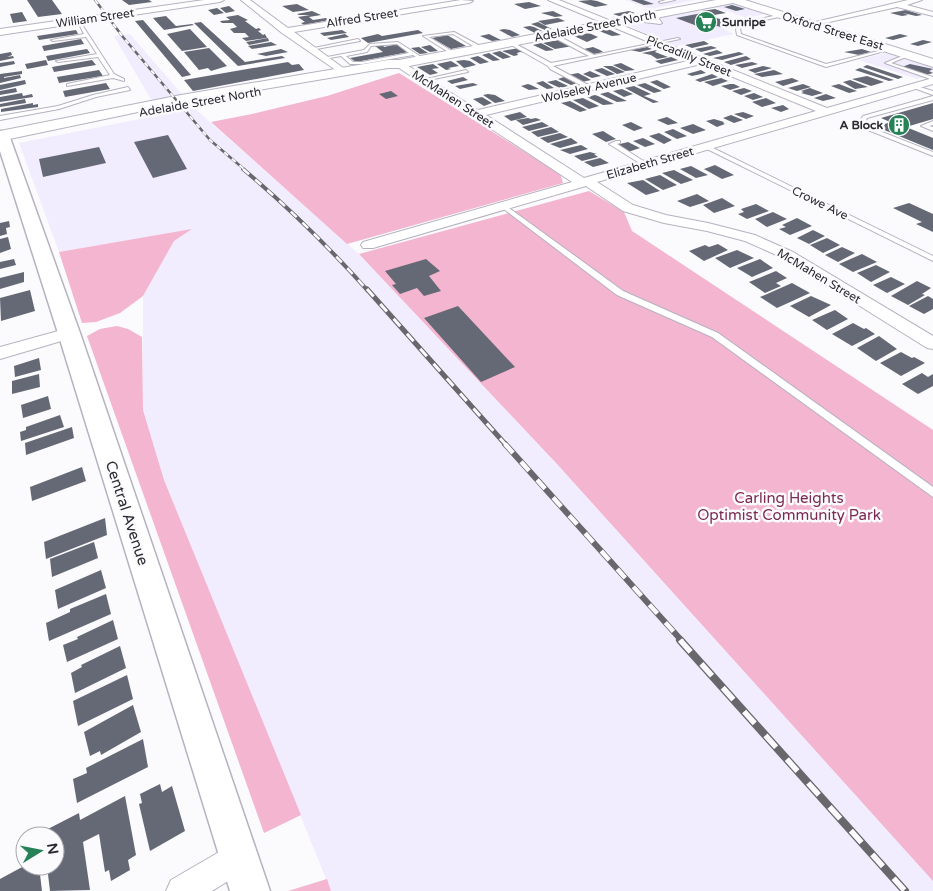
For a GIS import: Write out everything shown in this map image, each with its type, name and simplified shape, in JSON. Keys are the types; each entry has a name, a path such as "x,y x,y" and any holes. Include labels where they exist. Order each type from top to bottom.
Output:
{"main road":[{"name":"Adelaide Street North","path":"2,138 193,102 393,68 419,56 453,54 629,20 660,8 733,0"},
{"name":"Oxford Street East","path":"733,0 933,63"},
{"name":"Adelaide Street North","path":"2,138 181,100 388,64 399,64"}],"street":[{"name":"William Street","path":"0,32 220,0"},
{"path":"245,0 343,72"},
{"path":"411,0 425,8"},
{"name":"Piccadilly Street","path":"552,0 826,112"},
{"path":"811,24 918,0"},
{"name":"Alfred Street","path":"285,31 469,1"},
{"path":"897,4 933,14"},
{"name":"Wolseley Avenue","path":"477,114 701,62"},
{"name":"McMahen Street","path":"399,64 628,208 664,219 708,227 750,238 788,256 933,344"},
{"name":"Elizabeth Street","path":"368,245 933,80"},
{"name":"Central Avenue","path":"2,138 69,333 250,891"},
{"path":"0,353 69,333"},
{"path":"182,891 238,857"}],"lane":[{"path":"660,8 673,0"},
{"path":"782,15 743,24 738,29 739,35 826,66 890,49"},
{"path":"78,21 114,76 122,80"},
{"path":"453,54 425,36 454,33 480,48"},
{"path":"552,34 593,56"},
{"path":"53,40 88,35"},
{"path":"550,65 678,39"},
{"path":"311,48 358,40"},
{"path":"324,58 365,50 370,45 383,42 398,43 419,56"},
{"path":"508,42 590,88"},
{"path":"342,54 352,63 419,56"},
{"path":"58,62 99,55"},
{"path":"909,55 887,63 933,80"},
{"path":"424,80 466,71"},
{"path":"69,85 114,76"},
{"path":"913,86 933,93"},
{"path":"0,118 59,107 95,96 128,90"},
{"path":"933,98 865,117 862,122 870,129 933,154"},
{"path":"933,123 924,126 933,129"},
{"path":"618,142 612,144 646,165"},
{"name":"Crowe Ave","path":"707,147 933,259"},
{"path":"503,206 620,293 715,336 933,493"}],"shaded area":[{"path":"625,0 696,0 650,9"},
{"path":"732,4 765,14 747,18 714,7"},
{"path":"696,10 740,25 724,29 734,34 676,46 624,24"},
{"path":"130,34 192,106 359,254 557,464 933,880 933,891 331,891 164,480 143,410 143,296 174,241 191,230 59,252 19,143 160,115 114,36"},
{"path":"885,53 933,68 933,73 917,79 859,60"}],"green space":[{"path":"399,73 558,173 563,183 347,244 211,122 327,96"},
{"name":"Carling Heights Optimist Community Park","path":"589,191 624,212 632,231 933,430 933,881 557,464 359,254"},
{"path":"192,229 174,241 143,296 120,313 96,322 82,323 59,252"},
{"path":"117,326 128,329 142,337 143,410 164,480 301,815 264,833 87,336 100,329"},
{"path":"327,879 331,891 288,891"}],"building":[{"path":"27,0 52,0 62,14 38,17"},
{"path":"122,0 149,0 152,2 129,5"},
{"path":"591,0 608,5 595,7 578,1"},
{"path":"631,0 643,0 654,4 644,5"},
{"path":"529,2 541,6 525,9 514,4"},
{"path":"297,4 309,10 293,12 282,6"},
{"path":"732,5 745,9 736,11 724,7"},
{"path":"229,6 235,11 226,13 220,8"},
{"path":"217,8 224,13 214,15 208,10"},
{"path":"715,9 726,13 714,15 702,11"},
{"path":"906,10 922,15 916,16 903,13 908,15 902,16 890,13"},
{"path":"312,11 321,15 309,17 313,20 326,18 329,20 304,25 301,23 305,22 298,17 310,15 297,14"},
{"path":"553,11 563,16 555,17 541,13"},
{"path":"629,11 635,13 619,16 613,14"},
{"path":"22,12 27,21 13,23 10,14"},
{"name":"Sunripe","path":"702,13 737,25 705,29 676,18"},
{"path":"238,15 248,20 245,21 256,29 259,28 261,30 258,31 263,35 265,34 267,38 246,41 242,38 249,37 245,33 234,33 230,29 237,27 233,23 222,23 220,21 230,20 226,17"},
{"path":"166,16 176,26 194,25 164,30 153,18"},
{"path":"558,18 565,21 545,25 538,21"},
{"path":"143,20 191,75 182,77 135,21"},
{"path":"201,22 245,62 282,56 285,58 238,66 194,23"},
{"path":"538,22 552,29 545,30 531,24"},
{"path":"530,26 542,31 535,33 523,27"},
{"path":"606,28 621,35 612,36 599,31"},
{"path":"190,29 207,47 182,51 167,34"},
{"path":"504,29 520,35 512,37 499,30"},
{"path":"76,30 78,34 39,40 37,36"},
{"path":"342,30 347,33 324,36 320,33"},
{"path":"418,30 423,33 368,43 361,38 378,34 382,36"},
{"path":"589,33 598,37 587,42 574,36"},
{"path":"345,34 349,37 331,40 327,38"},
{"path":"489,34 501,40 492,41 480,36"},
{"path":"900,34 908,36 893,40 885,38"},
{"path":"447,35 466,46 451,49 432,38"},
{"path":"268,38 269,41 249,45 246,42"},
{"path":"81,39 84,44 44,51 42,46"},
{"path":"558,40 573,46 555,49 543,43"},
{"path":"923,40 932,42 918,46 910,44"},
{"path":"704,41 709,44 692,48 685,45"},
{"path":"271,42 277,45 252,49 248,46"},
{"path":"541,43 554,50 546,51 533,45"},
{"path":"382,44 384,47 397,44 409,52 356,62 350,58 383,52 375,46"},
{"path":"430,45 438,51 430,52 421,47"},
{"path":"711,46 717,48 701,52 695,49"},
{"path":"419,47 428,53 420,54 411,48"},
{"path":"593,47 603,52 594,54 584,49"},
{"path":"647,47 652,49 640,52 630,50"},
{"path":"209,48 227,66 211,71 208,68 199,70 184,52"},
{"path":"519,48 527,53 520,52 514,56 502,51"},
{"path":"87,49 90,53 48,61 46,56"},
{"path":"281,49 288,52 266,56 257,54"},
{"path":"862,49 871,52 859,55 844,52"},
{"path":"657,50 655,52 668,57 657,59 642,53"},
{"path":"717,50 723,53 710,56 703,54"},
{"path":"500,51 511,57 503,59 492,53"},
{"path":"11,52 12,55 7,57 13,56 14,58 0,61 0,54"},
{"path":"739,52 744,54 722,60 713,58"},
{"path":"489,53 500,60 493,61 482,55"},
{"path":"478,56 489,62 480,64 470,58"},
{"path":"746,56 751,59 731,65 724,62"},
{"path":"671,57 678,60 661,64 655,61"},
{"path":"46,60 48,65 27,69 25,64"},
{"path":"92,60 96,65 54,72 52,67"},
{"path":"464,60 476,65 464,68 456,61"},
{"path":"14,61 15,64 0,67 0,63"},
{"path":"451,61 459,66 446,70 437,64"},
{"path":"288,62 292,65 299,64 304,70 193,91 184,80"},
{"path":"752,62 758,64 742,68 735,65"},
{"path":"621,63 635,70 625,71 613,65"},
{"path":"433,64 439,68 432,69 438,73 430,75 417,67"},
{"path":"910,64 933,69 929,71 933,73 926,75 902,67"},
{"path":"867,65 903,77 898,79 863,67"},
{"path":"603,66 612,66 625,72 617,74"},
{"path":"763,66 772,68 755,73 748,70"},
{"path":"602,68 615,74 607,76 594,70"},
{"path":"860,68 894,80 889,81 855,70"},
{"path":"99,70 103,76 59,83 57,77"},
{"path":"701,70 706,73 692,76 687,74"},
{"path":"774,70 783,74 762,77 754,74"},
{"path":"22,71 22,74 4,77 20,75 21,78 0,83 0,74"},
{"path":"590,71 601,76 592,78 583,74"},
{"path":"578,73 591,80 582,82 568,75"},
{"path":"712,74 718,77 700,82 695,80"},
{"path":"567,76 578,83 571,85 558,79"},
{"path":"867,76 884,82 871,86 852,79"},
{"path":"463,77 468,80 452,84 447,81"},
{"path":"721,78 728,81 713,86 704,82"},
{"path":"792,78 799,81 783,86 775,82"},
{"path":"25,80 26,84 0,90 0,85"},
{"path":"556,80 568,86 560,88 547,82"},
{"path":"657,80 671,87 664,89 650,82"},
{"path":"850,80 868,87 855,89 843,82"},
{"path":"543,81 554,88 547,89 536,83"},
{"path":"106,83 110,89 65,97 63,91"},
{"path":"473,83 478,85 460,89 455,86"},
{"path":"645,83 662,91 654,93 637,85"},
{"path":"528,84 539,89 529,90 521,86"},
{"path":"730,84 740,87 730,90 721,86"},
{"path":"803,84 811,87 797,91 788,88"},
{"path":"839,84 857,91 849,93 831,86"},
{"path":"634,86 651,94 644,96 659,102 653,103 625,88"},
{"path":"16,88 17,92 0,95 0,91"},
{"path":"744,88 752,91 741,95 732,91"},
{"path":"810,88 823,93 812,96 801,93 804,92 801,91"},
{"path":"622,89 633,94 624,97 613,91"},
{"path":"391,91 398,96 386,99 379,94"},
{"path":"608,92 627,101 617,102 600,94"},
{"path":"22,93 23,96 32,94 33,97 0,102 0,97"},
{"path":"754,93 763,97 753,100 744,96"},
{"path":"826,94 836,98 823,101 814,98"},
{"path":"483,95 495,95 505,101 495,103"},
{"path":"595,95 614,104 603,105 587,97"},
{"path":"482,97 492,103 484,106 473,99"},
{"path":"583,98 599,106 589,109 573,100"},
{"path":"766,98 776,103 762,107 752,102"},
{"path":"25,99 26,103 0,107 0,104"},
{"path":"570,101 587,110 580,112 561,103"},
{"path":"33,103 33,105 38,104 38,107 1,112 1,109"},
{"name":"A Block","path":"933,103 933,119 906,127 933,138 933,150 877,127 890,122 881,118"},
{"path":"783,105 789,109 781,112 771,108"},
{"path":"520,112 527,117 511,121 504,116"},
{"path":"743,112 754,116 746,119 734,114"},
{"path":"731,115 743,120 734,123 723,118"},
{"path":"667,117 678,123 668,125 657,120"},
{"path":"528,118 541,120 523,125 516,120"},
{"path":"714,119 725,124 717,127 706,121"},
{"path":"542,122 549,126 529,131 522,127"},
{"path":"631,122 643,128 634,131 622,125"},
{"path":"693,124 706,130 693,134 680,128"},
{"path":"551,127 559,132 538,137 531,132"},
{"path":"673,129 687,136 677,139 664,132"},
{"path":"603,131 616,139 606,142 592,134"},
{"path":"560,133 568,137 548,143 540,138"},
{"path":"659,133 672,140 664,144 649,136"},
{"path":"168,135 187,169 153,178 134,142"},
{"path":"571,138 578,143 560,148 550,144"},
{"path":"643,138 655,144 645,147 633,141"},
{"path":"628,142 640,148 628,152 616,145"},
{"path":"581,145 588,149 570,154 560,150"},
{"path":"99,147 106,163 43,177 39,159"},
{"path":"590,152 597,154 594,154 598,157 582,161 574,156"},
{"path":"600,158 609,163 593,167 584,162"},
{"path":"715,165 734,175 722,179 704,169"},
{"path":"691,166 708,175 696,178 680,169"},
{"path":"674,170 693,180 681,184 662,173"},
{"path":"660,175 677,185 663,190 645,179"},
{"path":"643,180 660,191 646,195 627,183"},
{"path":"697,194 709,201 690,207 677,201"},
{"path":"722,198 735,206 714,213 703,205"},
{"path":"909,203 933,214 933,232 916,224 922,222 893,208"},
{"path":"756,204 769,211 747,219 738,214 744,212 741,209"},
{"path":"773,212 787,219 767,227 755,219"},
{"path":"797,218 812,226 790,235 779,229 786,227 782,225"},
{"path":"9,221 10,227 6,228 7,234 0,236 0,223"},
{"path":"813,230 825,236 809,244 797,238"},
{"path":"8,237 11,249 0,253 0,239"},
{"path":"827,238 840,245 823,253 810,245"},
{"path":"718,244 728,250 704,261 689,251 705,245 709,247"},
{"path":"842,247 855,253 838,262 825,255"},
{"path":"737,250 754,258 730,268 715,258"},
{"path":"862,254 877,262 853,272 839,264"},
{"path":"14,259 16,265 0,269 0,262"},
{"path":"426,259 440,271 429,276 441,291 424,296 417,288 400,294 392,285 396,284 385,271"},
{"path":"760,259 773,268 752,277 737,268"},
{"path":"876,265 890,272 871,282 857,273"},
{"path":"776,271 787,278 776,283 781,286 765,293 749,282"},
{"path":"24,272 24,282 0,289 0,278"},
{"path":"891,277 905,284 887,293 873,285"},
{"path":"917,281 931,288 922,294 925,295 908,305 891,296"},
{"path":"792,283 810,293 777,308 760,297"},
{"path":"30,290 35,311 1,321 0,298"},
{"path":"811,296 831,305 809,317 790,306"},
{"path":"928,296 933,299 933,309 924,314 909,306"},
{"path":"458,306 515,367 481,382 424,318"},
{"path":"835,310 848,319 827,330 812,320"},
{"path":"853,323 875,334 852,346 832,334"},
{"path":"879,336 897,349 876,361 857,348"},
{"path":"901,352 925,363 901,376 880,363"},
{"path":"39,358 41,370 15,377 14,366"},
{"path":"922,373 928,377 933,374 933,386 918,394 902,384"},
{"path":"39,374 40,387 12,394 12,381"},
{"path":"48,396 51,409 23,418 21,405"},
{"path":"60,415 64,427 21,441 20,432 26,430 26,427"},
{"path":"72,427 74,438 26,455 25,443"},
{"path":"82,467 86,481 32,501 30,487"},
{"path":"105,518 107,535 46,559 44,542"},
{"path":"94,542 98,558 52,577 50,559"},
{"path":"101,570 106,588 58,609 55,590"},
{"path":"106,594 111,614 49,641 46,623 70,612 70,609"},
{"path":"113,620 118,639 67,662 63,645"},
{"path":"120,646 126,668 75,693 71,673 82,667 81,665"},
{"path":"127,675 133,699 78,726 73,701"},
{"path":"133,705 141,732 101,755 100,751 90,756 84,732"},
{"path":"143,739 148,767 77,803 73,779 87,773 86,768"},
{"path":"160,784 162,792 172,786 185,831 150,851 139,804 142,803 140,794"},
{"path":"125,796 136,855 128,860 130,870 111,881 109,870 105,872 99,834 83,842 90,890 50,891 48,876 65,876 65,826 54,826 79,813 80,820"},
{"path":"15,871 15,876 40,876 42,891 0,891 0,879"}],"railway":[{"path":"95,0 123,37 210,140 245,170"},
{"path":"243,169 308,228 368,291"},
{"path":"367,289 506,445"},
{"path":"505,444 682,641"},
{"path":"680,640 905,891"}],"place":[{"name":"Sunripe","path":"706,22"},
{"name":"A Block","path":"899,125"}]}
